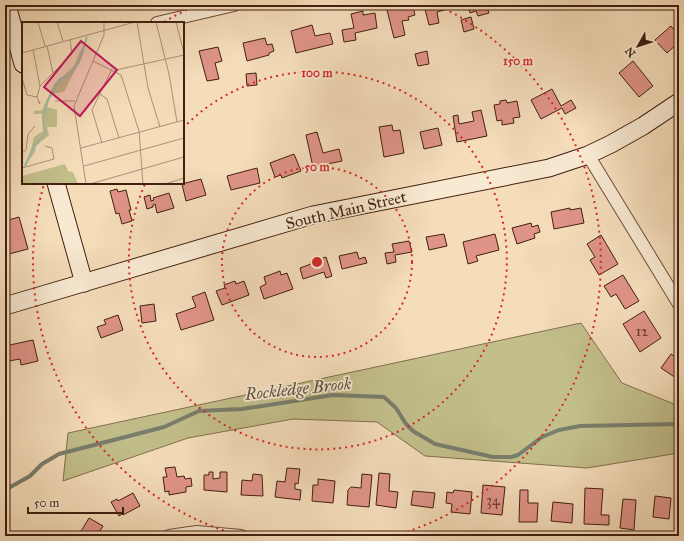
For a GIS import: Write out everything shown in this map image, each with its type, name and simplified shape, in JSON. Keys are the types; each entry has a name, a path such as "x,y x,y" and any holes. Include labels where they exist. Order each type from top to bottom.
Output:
{"main road":[{"path":"6,5 22,57"},
{"name":"South Main Street","path":"5,306 313,216 549,168 588,155 643,126 679,102"},
{"path":"56,184 84,283"}],"street":[{"path":"160,22 234,5"},
{"path":"588,155 679,304"},
{"path":"169,536 197,532 241,536"}],"shaded area":[{"path":"581,323 622,383 679,406 679,453 587,468 425,456 377,422 293,419 188,438 63,481 68,433"}],"building":[{"path":"405,5 406,8 413,6 415,15 408,17 409,20 402,21 405,35 394,38 387,10"},
{"path":"424,5 443,5 444,10 437,12 439,23 429,25"},
{"path":"468,5 486,5 489,13 478,16 476,11 470,13"},
{"path":"363,11 363,15 375,13 377,28 355,33 356,40 344,42 342,30 354,28 351,14"},
{"path":"471,17 474,29 464,32 461,20"},
{"path":"312,25 315,36 330,33 333,44 296,53 291,31"},
{"path":"671,26 679,36 679,42 667,53 655,40"},
{"path":"265,38 267,45 272,44 274,51 269,53 269,55 247,61 243,43"},
{"path":"218,47 222,61 215,63 219,79 207,81 199,51"},
{"path":"427,51 429,64 418,66 415,54"},
{"path":"633,61 653,86 639,97 619,73"},
{"path":"256,73 257,85 247,86 246,74"},
{"path":"552,89 561,106 571,100 576,108 565,114 562,108 541,119 531,100"},
{"path":"506,100 507,103 517,101 520,117 513,118 514,123 502,125 502,120 497,121 494,105 500,104 500,101"},
{"path":"481,110 487,136 457,142 453,116 458,115 459,124 474,121 472,112"},
{"path":"392,125 393,131 400,130 404,153 384,157 379,127"},
{"path":"438,128 442,145 424,149 420,132"},
{"path":"317,132 323,153 339,149 342,161 313,167 306,135"},
{"path":"294,154 301,171 282,178 281,175 275,177 270,163"},
{"path":"257,168 260,183 231,190 227,176"},
{"path":"201,179 206,195 186,201 182,184"},
{"path":"117,189 118,192 126,190 131,210 129,210 132,221 122,224 119,213 116,214 110,191"},
{"path":"169,193 174,208 157,213 155,204 153,207 147,209 144,197 150,195 151,201 154,200 153,198"},
{"path":"570,208 570,210 581,208 584,223 554,229 551,212"},
{"path":"19,217 28,249 9,254 5,239 5,221"},
{"path":"531,223 532,227 538,225 540,232 534,234 535,238 517,244 512,228"},
{"path":"444,234 447,246 429,250 426,237"},
{"path":"495,234 499,250 476,256 478,261 468,264 463,242"},
{"path":"601,235 618,264 599,275 590,260 595,257 587,244"},
{"path":"409,241 412,252 395,255 396,262 387,264 385,253 394,252 392,244"},
{"path":"357,252 359,259 365,257 367,263 342,269 339,256"},
{"path":"326,257 332,276 326,278 324,272 303,279 300,268 311,264 310,262"},
{"path":"280,271 281,275 287,273 293,289 264,299 260,287 266,284 264,277"},
{"path":"623,275 639,301 625,309 616,294 611,297 604,286"},
{"path":"235,281 236,284 244,281 249,295 222,305 216,291 225,288 224,285"},
{"path":"205,292 214,320 181,330 176,314 196,307 192,297"},
{"path":"154,304 156,321 142,323 140,306"},
{"path":"644,311 661,338 640,352 623,324"},
{"path":"118,315 123,330 101,338 97,327 106,324 104,320"},
{"path":"33,340 38,361 21,365 20,359 9,361 5,346"},
{"path":"671,354 679,359 679,380 661,368"},
{"path":"175,467 177,477 184,476 185,479 191,478 192,486 186,487 186,492 169,495 169,491 165,492 163,477 167,477 165,468"},
{"path":"287,468 300,469 298,484 295,483 295,489 301,490 300,500 275,497 277,481 285,482"},
{"path":"209,472 213,472 213,479 220,478 220,472 227,472 227,492 204,490 204,475 209,475"},
{"path":"379,473 390,474 389,491 398,492 396,508 376,505"},
{"path":"253,474 262,475 263,496 241,495 242,480 252,481"},
{"path":"362,474 372,475 369,507 347,505 348,490 351,487 361,488"},
{"path":"318,479 335,481 333,503 312,501 313,485 318,485"},
{"path":"483,485 505,487 502,515 481,513"},
{"path":"585,488 603,489 601,515 609,515 609,525 584,524"},
{"path":"454,490 472,492 470,514 451,512 452,504 446,503 447,492 453,493"},
{"path":"520,490 528,490 528,503 538,503 537,522 519,522"},
{"path":"413,491 435,493 433,508 411,505"},
{"path":"133,493 140,506 119,516 111,502 117,499 118,501"},
{"path":"655,496 671,498 669,519 653,517"},
{"path":"623,499 636,500 634,530 620,528"},
{"path":"553,502 573,504 572,523 551,521"},
{"path":"89,518 103,526 97,536 78,536"}],"waterway":[{"name":"Rockledge Brook","path":"5,490 30,476 42,464 59,454 164,427 199,411 242,409 333,395 384,397 396,408 406,424 413,431 435,444 493,457 511,457 518,455 542,437 559,430 580,426 679,424"}]}
